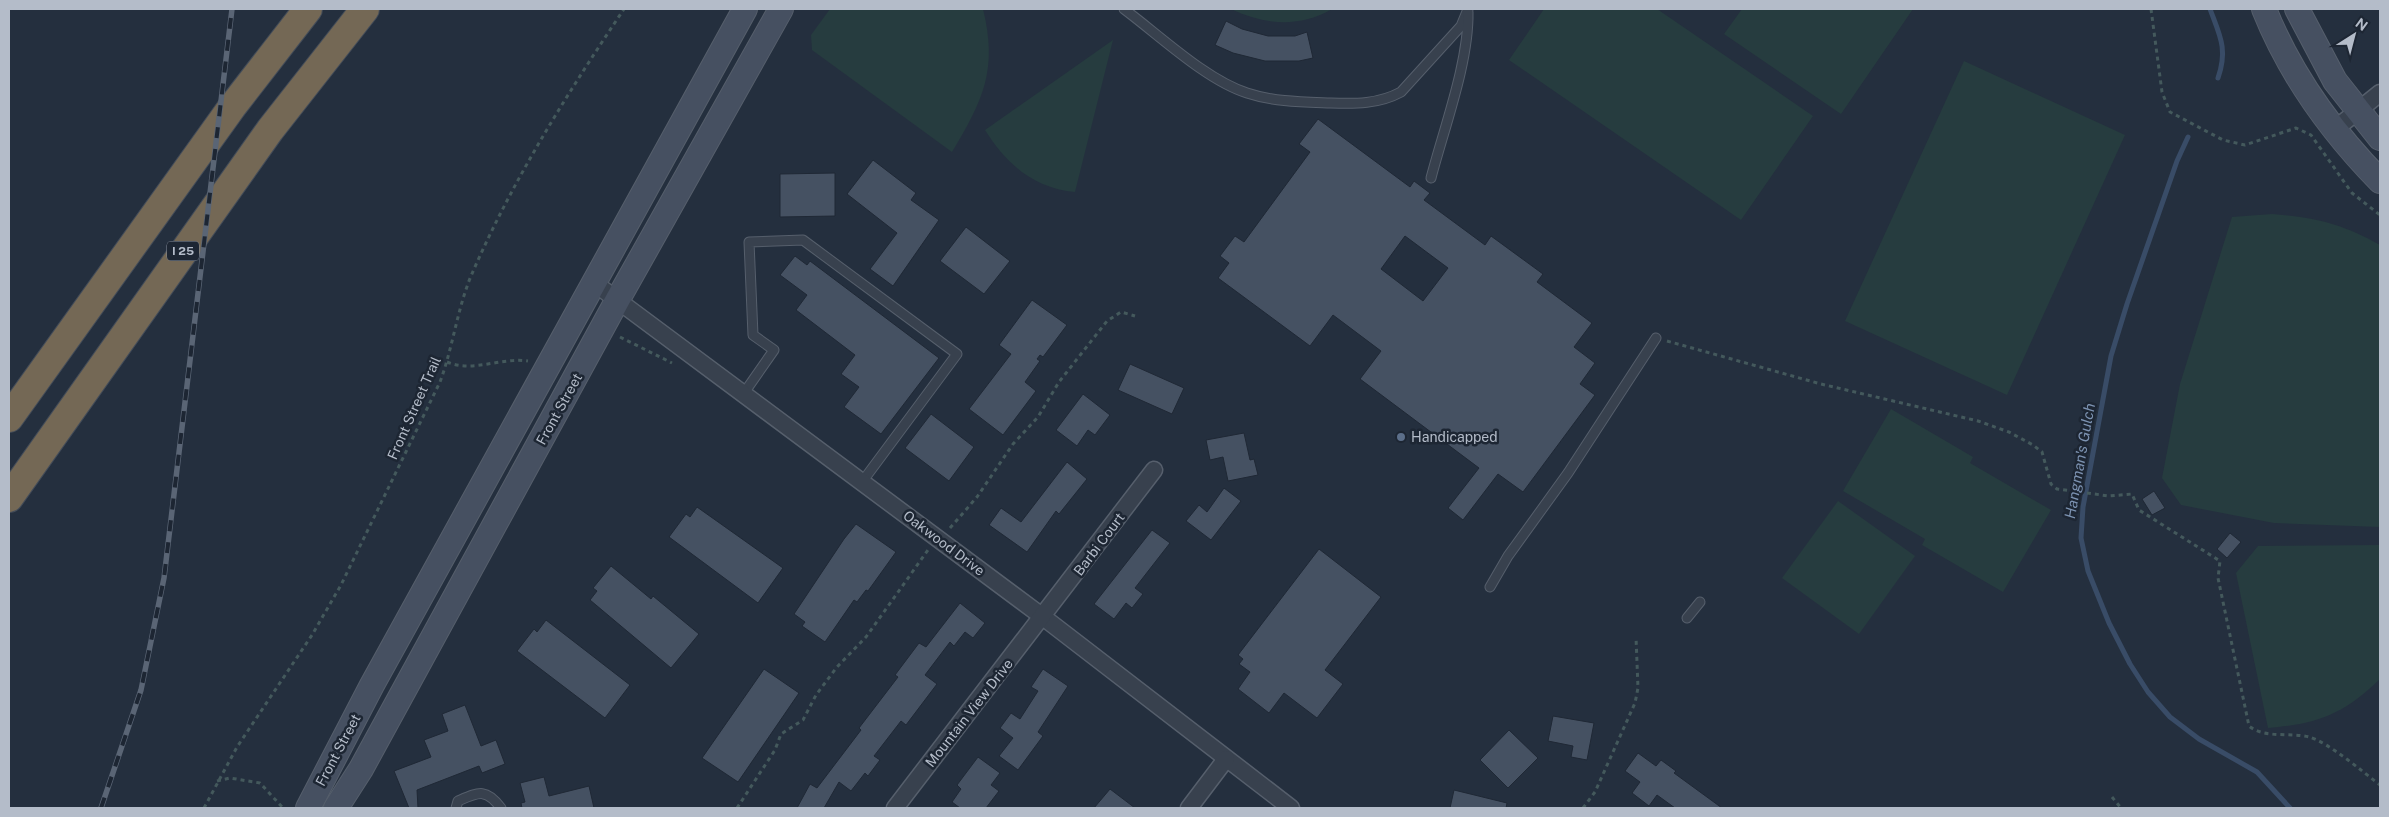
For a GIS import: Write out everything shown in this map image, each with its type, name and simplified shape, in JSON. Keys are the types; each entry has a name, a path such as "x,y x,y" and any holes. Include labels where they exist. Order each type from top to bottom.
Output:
{"highway":[{"path":"9,418 232,107 308,9"},
{"name":"I 25","path":"9,498 275,123 365,9"},
{"path":"9,513 154,292"}],"main road":[{"name":"Front Street","path":"308,808 372,685 745,9"},
{"name":"Front Street","path":"336,808 376,743 618,299 781,9"},
{"path":"2264,9 2288,62 2334,130 2355,156 2380,181"},
{"path":"2296,9 2335,81 2380,138"}],"street":[{"path":"2334,130 2380,93"},
{"name":"Oakwood Drive","path":"593,282 1043,617 1292,808"},
{"name":"Barbi Court","path":"1043,617 1154,470"},
{"name":"Mountain View Drive","path":"895,808 1043,617"},
{"path":"1190,808 1226,759"}],"lane":[{"path":"1124,9 1208,73 1246,93 1289,101 1358,104 1389,99 1401,92 1461,26 1468,9"},
{"path":"1431,178 1467,42 1468,9"},
{"path":"744,393 774,350 753,335 749,242 803,240 957,354 862,482"},
{"path":"1490,588 1508,556 1568,473 1656,338"},
{"path":"1687,618 1700,602"},
{"path":"456,808 458,801 478,792 493,796 501,808"}],"path":[{"name":"Front Street Trail","path":"204,808 237,747 312,635 341,585 424,418 447,362 456,317 471,277 506,201 532,154 624,9"},
{"path":"2151,9 2162,92 2170,112 2223,140 2245,145 2296,128 2311,135 2352,192 2380,215"},
{"path":"620,337 680,367"},
{"path":"1656,338 1821,384 1978,421 2024,439 2042,452 2050,484 2057,489 2109,496 2132,494 2139,510 2220,561 2218,578 2249,726 2256,732 2310,737 2326,745 2380,785"},
{"path":"447,362 466,367 516,360 548,366"},
{"path":"1583,808 1595,792 1635,703 1638,688 1636,637"},
{"path":"217,782 230,778 260,783 283,808"},
{"path":"2112,797 2121,808"}],"green space":[{"path":"830,9 983,9 989,50 985,84 972,116 952,152 812,50 811,35"},
{"path":"1231,9 1332,9 1307,19 1295,22 1282,22 1256,18"},
{"path":"1544,9 1657,9 1813,116 1741,220 1509,60"},
{"path":"1742,9 1913,9 1841,114 1724,34"},
{"path":"1113,40 1075,192 1060,190 1034,180 1012,164 985,130"},
{"path":"1964,61 2125,135 2007,395 1845,321"},
{"path":"2272,214 2301,217 2328,223 2380,245 2380,527 2274,523 2181,505 2162,478 2180,384 2232,217"},
{"path":"1891,409 1973,457 1970,463 2051,510 2003,592 1922,545 1925,539 1843,491"},
{"path":"1838,501 1915,556 1859,634 1782,578"},
{"path":"2380,545 2380,679 2354,701 2329,715 2302,724 2268,728 2236,573 2258,546"}],"building":[{"path":"1226,21 1242,29 1268,36 1295,36 1307,32 1313,58 1299,61 1265,61 1233,53 1215,45"},
{"path":"1318,119 1410,187 1414,181 1430,193 1424,200 1485,245 1491,236 1543,274 1537,282 1592,323 1574,347 1595,363 1580,384 1595,395 1523,492 1498,474 1463,520 1448,508 1479,468 1360,379 1381,351 1333,315 1310,346 1218,278 1229,263 1220,256 1235,236 1244,242 1310,152 1299,144","holes":["1405,236 1448,268 1423,301 1381,269"]},
{"path":"873,160 916,193 911,200 939,220 893,286 870,269 897,233 847,194"},
{"path":"835,173 835,216 780,217 780,174"},
{"path":"966,227 1010,261 984,294 940,261"},
{"path":"795,256 807,265 810,261 939,358 881,434 844,407 859,387 841,374 855,355 796,310 807,295 780,275"},
{"path":"1032,300 1067,325 1043,357 1040,355 1037,359 1040,361 1025,382 1036,391 1003,435 969,409 1011,354 999,345"},
{"path":"1130,364 1184,388 1172,414 1118,390"},
{"path":"1083,394 1110,415 1095,435 1088,430 1077,446 1056,430"},
{"path":"931,414 974,447 949,481 905,448"},
{"path":"1244,433 1250,460 1254,459 1258,475 1228,481 1223,457 1210,460 1206,440"},
{"path":"1067,462 1087,479 1059,514 1056,511 1027,552 989,525 1001,508 1021,522"},
{"path":"1224,488 1241,501 1211,540 1186,521 1199,505 1207,512"},
{"path":"2154,491 2165,508 2152,515 2142,499"},
{"path":"697,507 783,568 758,603 669,537 686,514 690,517"},
{"path":"856,524 896,552 868,591 866,590 857,602 854,600 825,642 802,626 805,622 794,614"},
{"path":"1152,530 1170,543 1135,588 1143,594 1132,608 1126,603 1114,619 1094,604"},
{"path":"2230,533 2241,542 2227,558 2217,549"},
{"path":"1319,549 1381,597 1325,670 1343,684 1317,718 1284,693 1269,713 1238,689 1250,672 1239,664 1243,659 1238,655"},
{"path":"611,566 651,599 653,596 699,634 671,668 590,600 597,591 593,588"},
{"path":"960,603 985,623 973,638 965,632 954,646 950,642 925,675 937,684 906,725 901,721 874,756 880,760 868,776 865,773 851,791 839,782 824,808 797,808 810,784 817,788 861,730 859,728 898,677 895,675 919,643 926,647"},
{"path":"546,620 630,685 605,718 517,651 534,629 537,632"},
{"path":"764,669 799,693 738,782 702,758"},
{"path":"1043,669 1068,686 1038,732 1043,736 1018,770 999,756 1013,738 1000,728 1011,713 1020,719 1038,691 1031,687"},
{"path":"465,705 481,746 496,740 505,764 482,773 479,766 417,790 418,808 409,808 394,771 431,757 424,740 448,731 442,714"},
{"path":"1553,716 1594,723 1587,760 1571,757 1573,746 1548,741"},
{"path":"1509,730 1538,758 1508,788 1480,760"},
{"path":"1638,753 1656,766 1661,760 1676,771 1674,773 1722,808 1675,808 1657,795 1649,806 1632,793 1640,782 1625,771"},
{"path":"978,757 1000,773 991,785 999,791 986,808 960,808 952,802 961,789 957,785"},
{"path":"544,777 549,796 589,786 594,808 522,808 521,803 525,802 520,783"},
{"path":"1110,789 1135,808 1094,808"},
{"path":"1454,790 1507,803 1506,808 1450,808"}],"waterway":[{"name":"Hangman's Gulch","path":"2210,9 2222,43 2221,68 2218,78"},
{"name":"Hangman's Gulch","path":"2188,137 2177,161 2127,304 2111,356 2083,507 2081,538 2088,571 2109,623 2130,664 2148,692 2170,717 2199,739 2257,772 2290,808"}],"railway":[{"path":"101,808 141,690 164,578 232,9"}],"place":[{"name":"Handicapped","path":"1401,437"}]}
